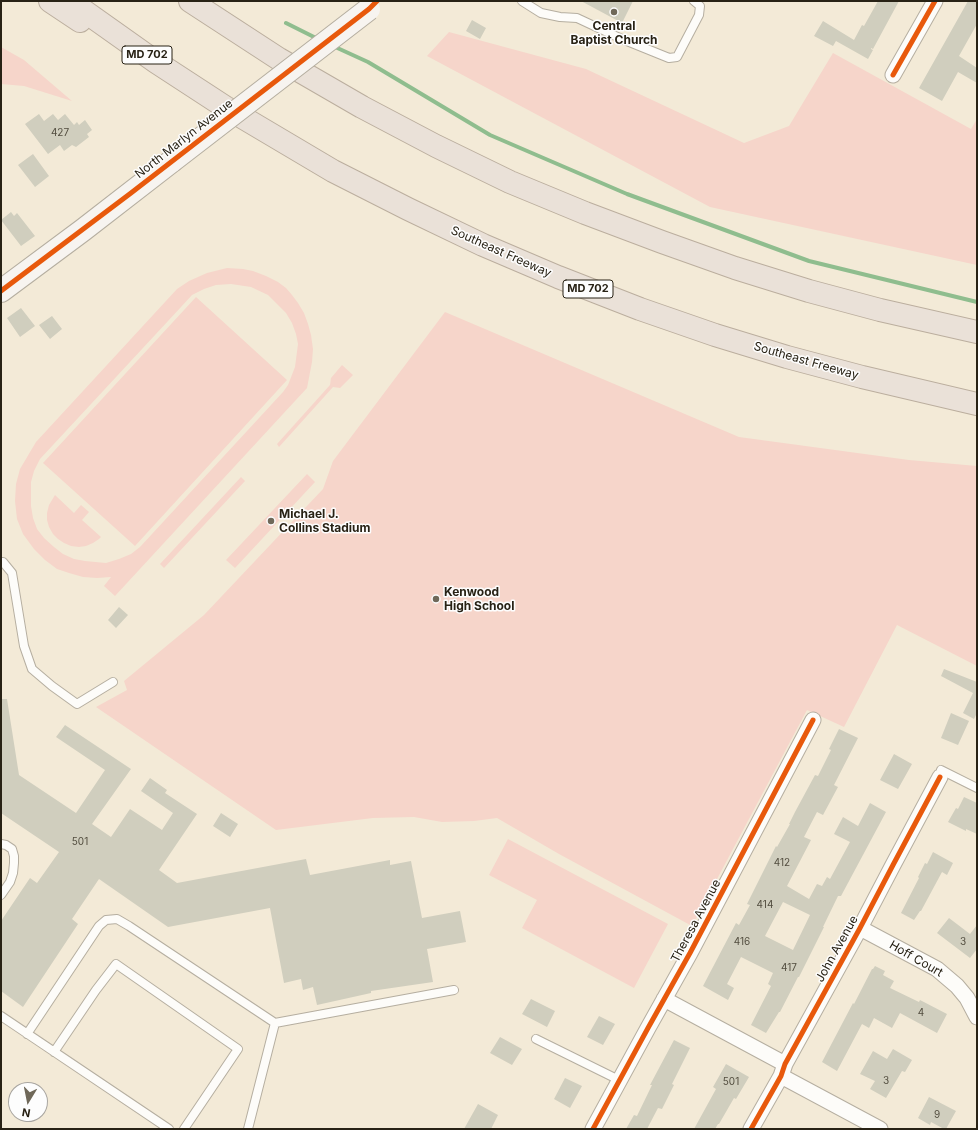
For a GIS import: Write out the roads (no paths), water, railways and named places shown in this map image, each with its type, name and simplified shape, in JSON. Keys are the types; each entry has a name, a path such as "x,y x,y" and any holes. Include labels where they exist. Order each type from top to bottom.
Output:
{"highway":[{"path":"50,1 153,66 225,107"},
{"name":"Southeast Freeway","path":"70,1 156,62 225,107 333,171 483,245 558,277 640,309 722,337 862,377 977,404"},
{"path":"190,1 279,59 362,107 436,146 510,182 585,213 728,265 809,291 880,310 977,332"},
{"path":"197,1 279,59"}],"street":[{"path":"892,75 935,1"},
{"name":"North Marlyn Avenue","path":"1,291 373,5"},
{"name":"Theresa Avenue","path":"593,1129 690,954 813,720"},
{"name":"John Avenue","path":"751,1129 860,928 940,773"},
{"name":"Hoff Court","path":"860,928 937,969 958,986 967,998 977,1018"},
{"path":"664,999 880,1129"}],"lane":[{"path":"522,1 541,13 560,17 577,18 622,39 669,58 677,57 699,15 700,6 694,1"},
{"path":"1,562 12,573 24,646 32,669 77,704 113,682"},
{"path":"940,773 977,788"},
{"path":"1,844 12,849 14,863 10,882 1,895"},
{"path":"27,1034 99,926 106,920 117,919 129,926 275,1023 454,990"},
{"path":"54,1052 96,990 116,964 238,1049 184,1129"},
{"path":"1,1016 169,1129"},
{"path":"248,1129 275,1023"},
{"path":"536,1039 620,1080"}],"waterway":[{"path":"286,23 318,39"},
{"path":"333,46 368,62 490,135 627,194 809,261 977,302"}],"place":[{"name":"Central Baptist Church","path":"614,12"},
{"name":"Michael J. Collins Stadium","path":"271,521"},
{"name":"Kenwood High School","path":"436,599"}]}
